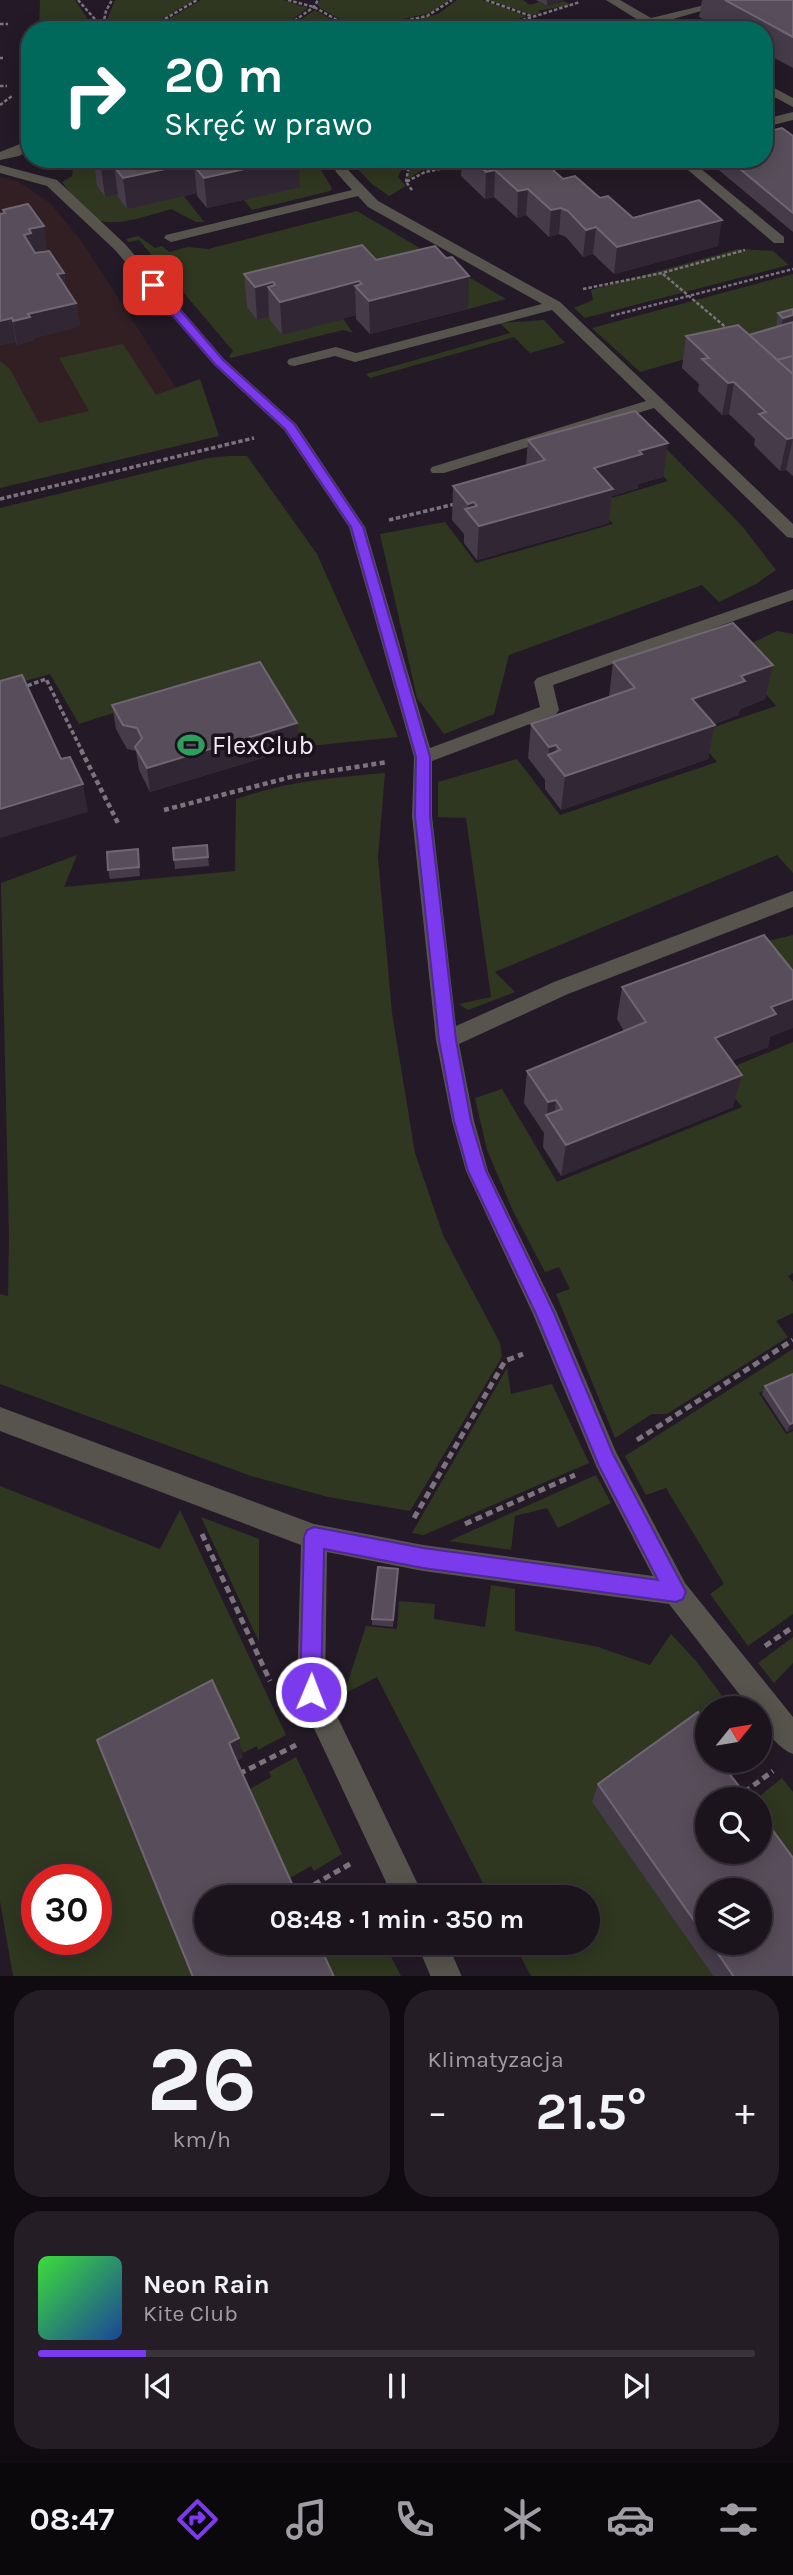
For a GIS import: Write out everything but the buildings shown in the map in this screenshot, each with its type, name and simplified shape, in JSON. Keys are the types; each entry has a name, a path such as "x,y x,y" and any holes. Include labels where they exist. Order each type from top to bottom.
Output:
{"street":[{"path":"612,0 648,21"},
{"path":"654,21 709,7"},
{"path":"773,92 793,103"},
{"path":"773,124 793,116"},
{"path":"0,156 21,149"},
{"path":"341,168 359,192 373,204 555,305 793,533"},
{"path":"692,168 779,240"},
{"path":"0,169 52,183 120,247 219,362 290,427 357,527 423,757 422,816 447,1040 463,1121 477,1171 556,1341 606,1460 676,1592 787,1752"},
{"path":"171,238 359,192"},
{"path":"294,362 336,351 355,358 555,305"},
{"path":"438,470 658,402"},
{"path":"423,757 550,710 543,682 793,594"},
{"path":"447,1040 561,988 793,899"},
{"path":"0,1419 314,1537 398,1554 676,1592"},
{"path":"314,1537 311,1692 403,1885"},
{"path":"437,1955 447,1976"}],"path":[{"path":"78,0 96,21"},
{"path":"104,21 112,0"},
{"path":"161,21 197,0"},
{"path":"288,0 314,7 339,21"},
{"path":"294,21 314,7 318,0"},
{"path":"404,21 427,16 452,0"},
{"path":"486,0 532,16"},
{"path":"517,21 589,0"},
{"path":"0,24 8,24"},
{"path":"0,86 7,86"},
{"path":"0,105 12,96"},
{"path":"407,168 407,182 411,189 423,196"},
{"path":"407,182 425,172 445,168"},
{"path":"581,289 662,273 779,240"},
{"path":"735,242 744,250"},
{"path":"574,324 793,269"},
{"path":"662,273 737,337"},
{"path":"0,499 233,445 290,427"},
{"path":"12,691 46,679 119,825"},
{"path":"164,810 291,777 423,757"},
{"path":"457,1527 606,1460 793,1340"},
{"path":"398,1554 404,1533 505,1361 556,1341"},
{"path":"759,1650 793,1626"},
{"path":"239,1774 300,1743"},
{"path":"748,1787 787,1752"},
{"path":"313,1885 356,1861"}],"shaded area":[{"path":"0,177 17,181 50,203 82,242 182,397 0,442"}],"green space":[{"path":"40,0 75,0 89,21 39,21"},
{"path":"115,0 194,0 158,21 106,21"},
{"path":"201,0 283,0 308,8 290,21 165,21"},
{"path":"321,0 449,0 430,13 394,21 344,21 317,4"},
{"path":"457,0 482,0 527,16 513,21 410,21 438,14"},
{"path":"489,0 523,0 530,5 539,2 547,6 564,1 571,5 538,11 540,13 533,15"},
{"path":"315,10 334,21 298,21"},
{"path":"73,168 320,168 332,188 330,191 252,210 244,200 300,187 122,193 127,209 184,196 204,222 196,222 171,209 133,220 103,222 86,212 62,182 72,176"},
{"path":"357,168 402,168 398,177 406,186 389,196"},
{"path":"409,168 432,168 422,170 408,179"},
{"path":"357,211 506,299 468,309 451,290 275,316 282,335 343,319 353,333 343,330 231,358 229,356 233,351 139,240 128,242 126,239 138,236 155,248 162,246 169,252 188,247 208,249"},
{"path":"738,249 773,251 789,265 585,318 574,308 593,300 591,290"},
{"path":"793,274 793,328 640,372 592,328"},
{"path":"544,320 565,343 530,353 514,337 370,378 366,374 510,333 500,323"},
{"path":"123,344 156,395 200,379 219,436 0,488 0,361 10,369 39,423 89,411 59,358"},
{"path":"647,429 742,526 776,570 756,584 719,602 702,585 509,655 494,714 444,734 417,698 380,534 445,522 476,563 613,524 595,503 668,481 625,435"},
{"path":"247,456 317,554 398,737 299,747 262,686 119,711 79,724 50,674 0,688 0,508 208,458"},
{"path":"777,631 793,634 793,873 777,855 495,972 515,992 468,1010 459,1004 491,997 466,818 438,817 438,782 517,759 560,815 717,762 694,734 776,706 731,653"},
{"path":"385,773 378,858 392,1013 415,1153 443,1235 500,1343 502,1357 410,1511 328,1497 251,1476 0,1384 0,1294 8,1296 9,1237 1,883 77,855 64,887 235,871 236,799 292,784"},
{"path":"793,935 793,994 764,942"},
{"path":"793,1042 793,1273 788,1276 793,1282 793,1313 776,1321 788,1337 667,1414 652,1414 615,1438 556,1294 570,1289 559,1267 545,1272 513,1211 487,1150 475,1098 502,1089 557,1182 742,1107 716,1074"},
{"path":"793,1349 793,1378 759,1393 786,1434 793,1431 793,1614 748,1646 710,1594 724,1584 666,1488 646,1495 625,1456"},
{"path":"507,1368 511,1394 552,1384 589,1463 424,1535 412,1533"},
{"path":"596,1475 611,1503 558,1528 547,1508 515,1516 511,1550 449,1541"},
{"path":"0,1486 160,1549 180,1510 286,1735 258,1750 257,1746 243,1753 218,1700 104,1759 192,1976 13,1976 0,1901"},
{"path":"201,1517 259,1539 259,1642"},
{"path":"491,1585 515,1589 515,1631 598,1647 650,1665 671,1634 697,1662 722,1696 695,1696 695,1758 592,1802 695,1949 695,1955 699,1955 714,1976 531,1976 520,1955 600,1955 600,1885 484,1885 377,1677 344,1694 366,1626 397,1629 399,1601 435,1604 434,1619 485,1627"},
{"path":"793,1637 793,1663 774,1683 758,1663"},
{"path":"296,1757 342,1854 314,1871 311,1866 290,1878 250,1789 271,1777 269,1772"},
{"path":"782,1778 793,1792 793,1884 772,1855 771,1787"},
{"path":"323,1955 390,1955 401,1976 333,1976"}],"place":[{"name":"FlexClub","path":"191,745"}],"route":[{"path":"153,285 219,362 280,415 357,527 423,757 422,816 447,1040 463,1121 477,1171 545,1313 606,1460 676,1592 423,1558 314,1537 311,1692"}]}
